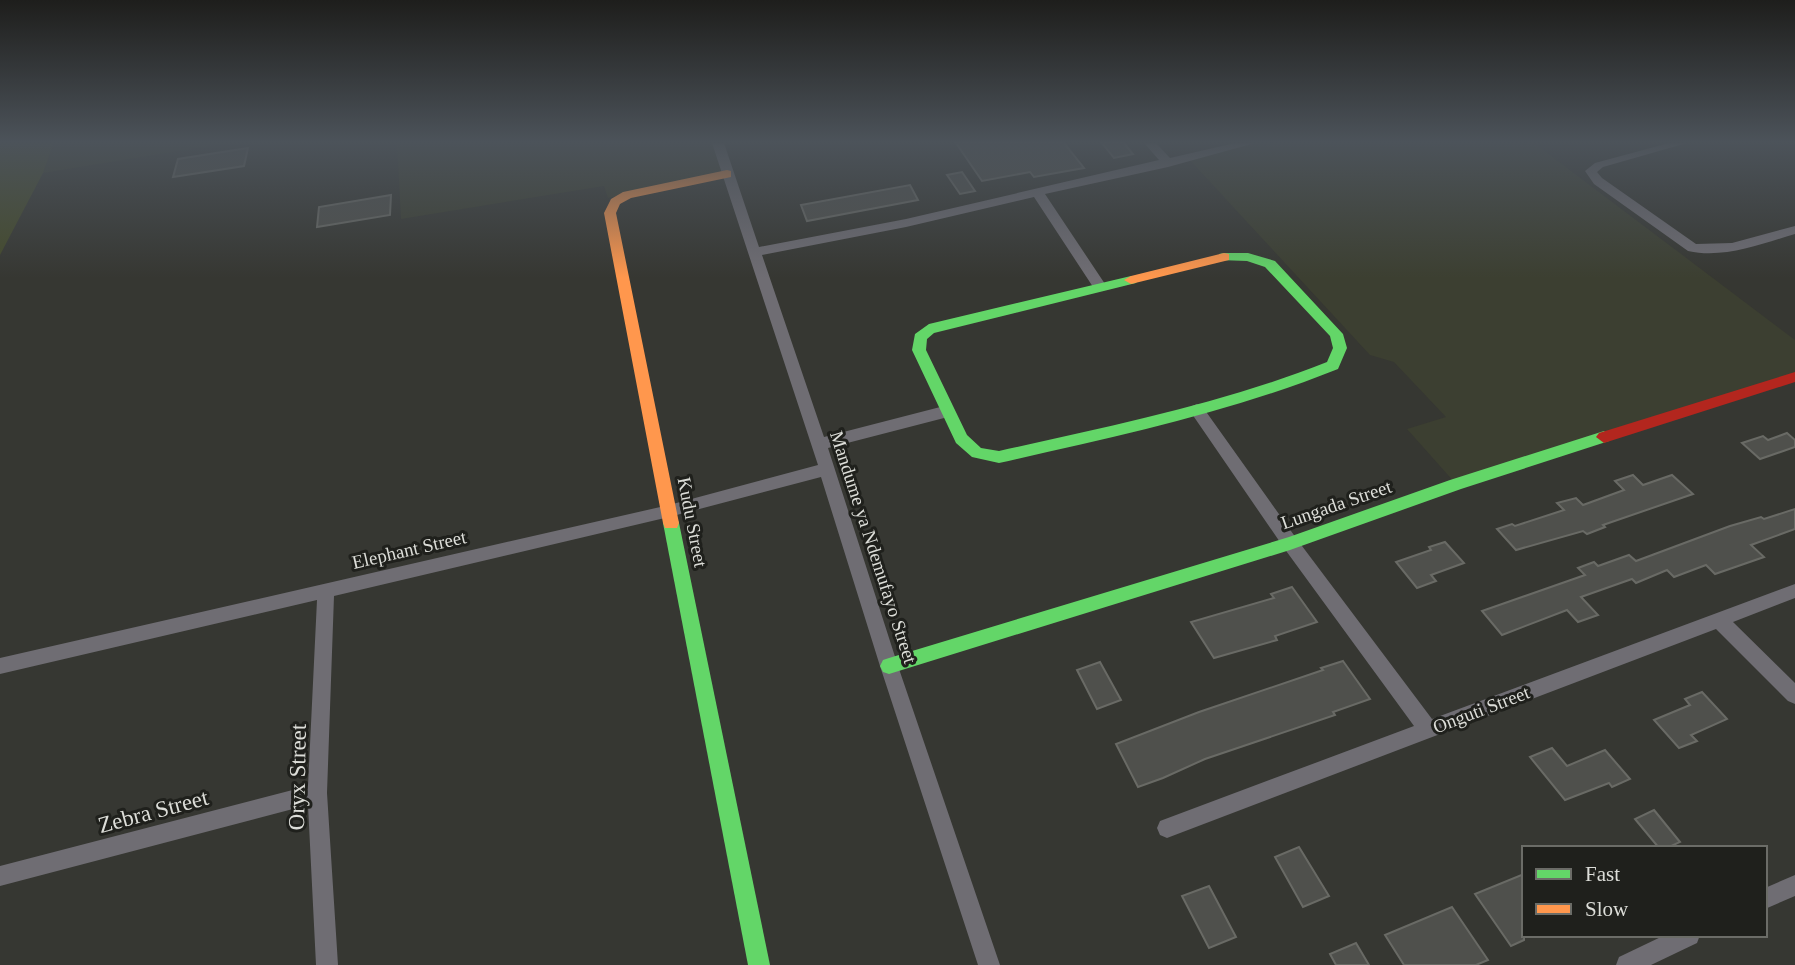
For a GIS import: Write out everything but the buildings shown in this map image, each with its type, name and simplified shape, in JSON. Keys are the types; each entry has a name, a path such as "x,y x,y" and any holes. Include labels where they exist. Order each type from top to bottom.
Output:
{"street":[{"name":"Kudu Street","path":"660,188 627,195 615,202 610,213 759,965"},
{"name":"Mandume ya Ndemufayo Street","path":"732,188 819,444 889,666 989,965"},
{"path":"755,252 906,223 1055,188"},
{"path":"1608,188 1693,248 1712,251 1730,248 1795,230"},
{"path":"1037,192 1100,287"},
{"path":"1224,257 1248,257 1270,264 1336,334 1340,348 1333,365 1310,375 1197,410 999,457 977,453 961,439 919,350 920,337 929,329 1100,287 1224,257"},
{"name":"Lungada Street","path":"889,666 1290,543 1456,484 1795,377"},
{"path":"1197,410 1290,543 1428,729"},
{"path":"819,444 948,411"},
{"name":"Elephant Street","path":"0,666 669,511 827,469"},
{"name":"Oryx Street","path":"326,589 317,793 327,965"},
{"name":"Onguti Street","path":"1167,828 1795,591"},
{"path":"1719,620 1795,695"},
{"name":"Zebra Street","path":"0,876 317,793"},
{"path":"1767,898 1795,885"},
{"path":"1627,965 1685,937"}],"shaded area":[{"path":"399,188 591,188 401,219"},
{"path":"605,188 657,188 608,198"},
{"path":"1216,188 1594,188 1795,340 1795,377 1456,484 1407,429 1446,417 1394,362 1370,355"}],"green space":[{"path":"0,188 35,188 0,255"}],"traffic: fast":[{"path":"1131,280 929,329 920,337 919,350 961,439 977,453 999,457 1210,407 1252,395 1333,365 1340,348 1336,334 1270,264 1248,257 1224,257"},
{"path":"889,666 1290,543 1456,484 1604,437"},
{"path":"671,523 759,965"}],"traffic: slow":[{"path":"660,188 627,195 615,202 610,213 671,523"},
{"path":"1131,280 1224,257"}],"traffic: jam":[{"path":"1604,437 1795,377"}]}
